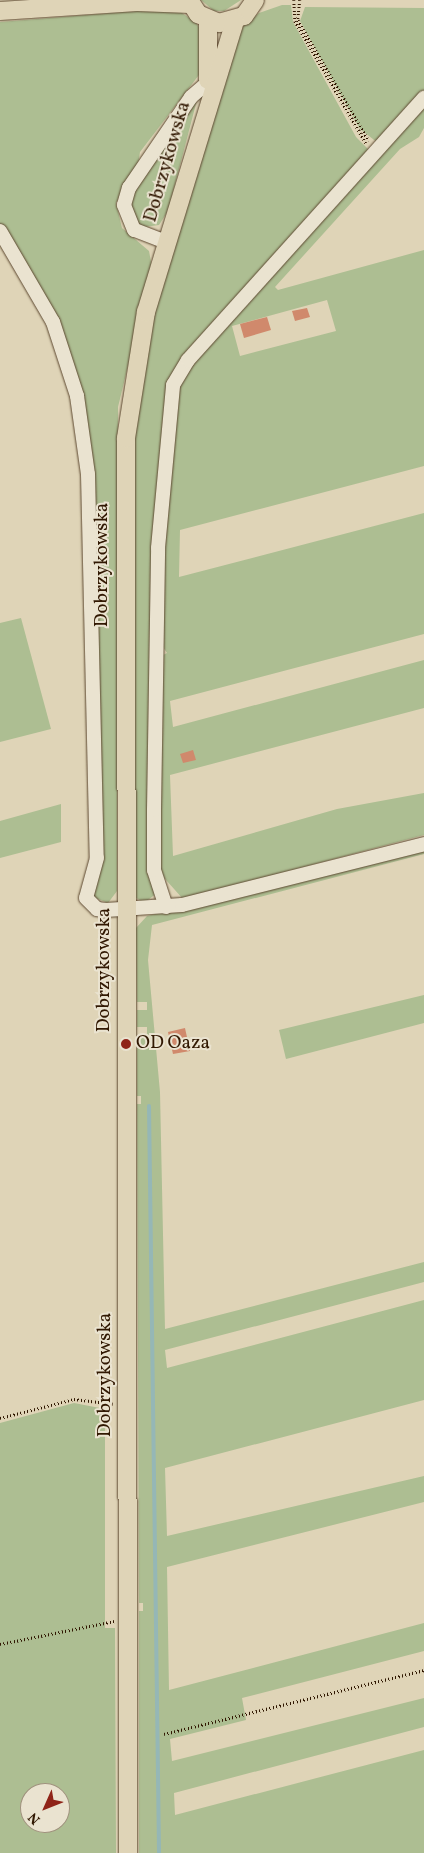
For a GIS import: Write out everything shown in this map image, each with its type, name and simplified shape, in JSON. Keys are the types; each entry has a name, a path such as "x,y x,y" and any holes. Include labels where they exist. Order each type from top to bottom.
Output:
{"main road":[{"path":"0,11 137,2 189,2 208,21 235,21 258,2"},
{"name":"Dobrzykowska","path":"208,21 208,90"},
{"name":"Dobrzykowska","path":"128,1853 126,438 137,351 208,90 235,21"}],"street":[{"path":"166,242 134,230 124,205 129,188 191,97 208,90"},
{"path":"166,907 154,870 154,819 158,548 170,395 188,360 376,149 424,98"},
{"path":"0,231 54,322 77,396 88,474 97,858 86,898 97,909 166,907 424,844"}],"path":[{"path":"294,0 295,21 357,135 376,149"},
{"path":"300,0 298,20 360,133 376,149"},
{"path":"0,1418 74,1398 127,1406"},
{"path":"0,1644 60,1628 128,1619"},
{"path":"164,1734 424,1670"}],"green space":[{"path":"201,0 241,0 224,11 214,11"},
{"path":"282,5 291,5 293,22 356,137 370,151 168,388 157,893 144,903 135,897 132,443 154,312 241,28 259,13"},
{"path":"305,7 424,8 424,94 378,143 360,129 300,21"},
{"path":"147,10 179,11 194,21 203,32 202,71 140,152 138,165 116,203 122,228 149,251 152,267 118,407 117,891 108,903 93,897 91,471 41,288 0,226 0,22"},
{"path":"197,100 168,211 159,225 144,227 137,224 129,203 132,196"},
{"path":"424,101 424,128 419,137 400,149 275,287 278,290 424,250 424,466 180,530 179,577 424,513 424,634 170,701 173,727 424,660 424,708 170,775 173,856 337,809 424,793 424,835 183,899 158,871 163,655 167,653 159,641 170,413 183,373","holes":["327,300 336,331 240,356 232,326"]},
{"path":"21,618 51,729 0,742 0,623"},
{"path":"61,804 61,842 0,858 0,821"},
{"path":"424,847 424,854 152,925 148,960 160,1092 165,1329 424,1262 424,1282 165,1350 167,1368 424,1300 424,1400 165,1468 167,1536 424,1476 424,1502 167,1567 169,1690 424,1623 424,1651 242,1698 246,1720 170,1739 172,1761 424,1698 424,1727 174,1793 175,1815 424,1750 424,1853 139,1853 139,1611 143,1611 143,1603 139,1603 137,1104 141,1104 141,1096 137,1096 137,1037 147,1036 147,1027 137,1027 137,1010 147,1010 147,1002 137,1002 136,928 147,916"},
{"path":"424,995 424,1023 286,1059 279,1030"},
{"path":"74,1403 105,1409 105,1628 115,1628 116,1853 0,1853 0,1423"}],"building":[{"path":"307,308 310,317 295,321 292,311"},
{"path":"267,317 271,330 244,338 240,324"},
{"path":"193,750 196,760 183,763 180,754"},
{"path":"185,1028 190,1051 173,1054 168,1032"}],"waterway":[{"path":"149,1106 159,1853"}],"place":[{"name":"OD Oaza","path":"126,1044"}]}
